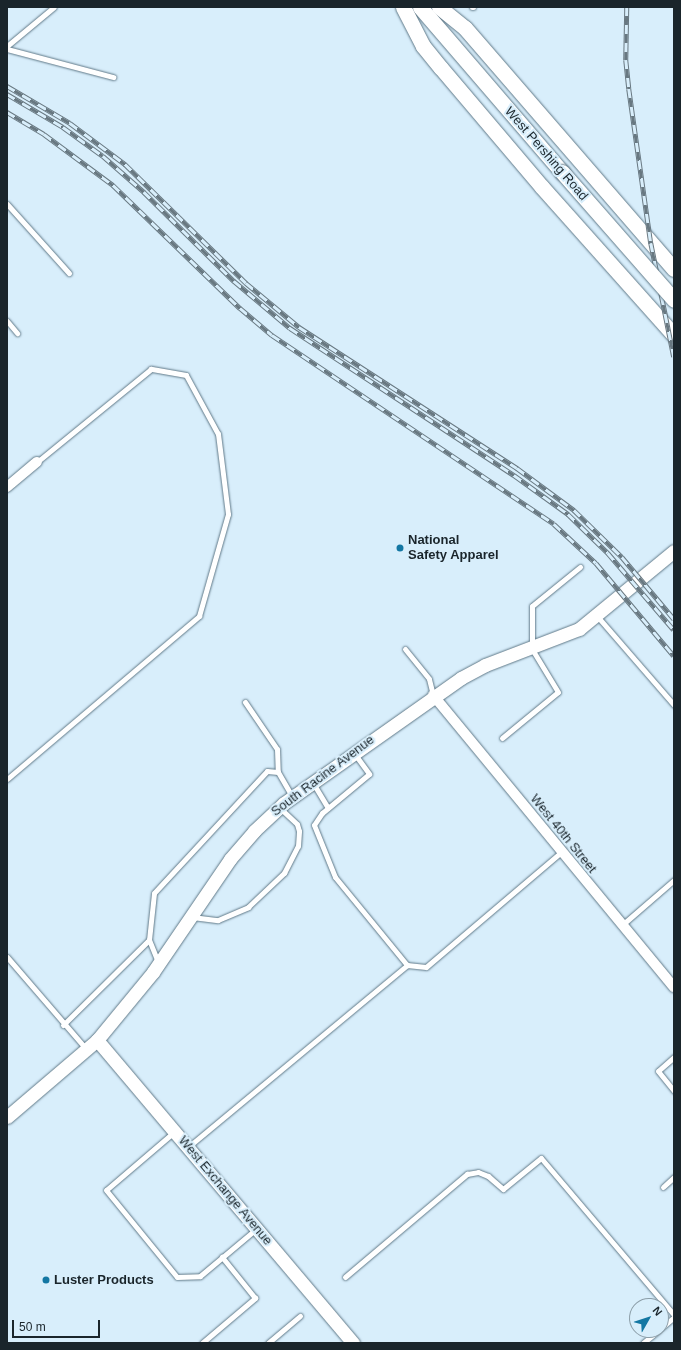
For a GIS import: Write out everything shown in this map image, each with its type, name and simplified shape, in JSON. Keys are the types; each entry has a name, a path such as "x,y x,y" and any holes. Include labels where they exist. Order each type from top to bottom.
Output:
{"main road":[{"path":"403,7 423,46 441,68 542,187 674,335"},
{"name":"West Pershing Road","path":"420,7 674,300"},
{"path":"439,7 465,28 674,269"}],"street":[{"path":"7,487 37,462"},
{"name":"South Racine Avenue","path":"7,1117 97,1040 159,963 230,859 279,807 292,796 434,695 485,665 532,649 579,629 597,616 674,551"},
{"name":"West 40th Street","path":"434,695 561,852 674,987"},
{"name":"West Exchange Avenue","path":"97,1040 353,1343"}],"lane":[{"path":"7,47 54,7"},
{"path":"7,47 114,77"},
{"path":"7,204 69,273"},
{"path":"7,321 17,333"},
{"path":"7,779 199,616 228,514 218,434 186,375 151,369 37,462"},
{"path":"502,738 558,692 532,649 532,606 580,567"},
{"path":"597,616 674,705"},
{"path":"405,649 429,678 434,695"},
{"path":"245,702 277,748 278,772 292,796"},
{"path":"353,753 369,774 316,819 314,825 335,877 407,965 426,967 561,852"},
{"path":"159,963 149,940 154,893 267,771 278,772"},
{"path":"313,782 328,808"},
{"path":"191,916 218,920 248,907 284,873 298,846 299,831 297,824 279,807"},
{"path":"622,925 674,880"},
{"path":"63,1025 149,940"},
{"path":"7,957 63,1025 86,1050"},
{"path":"188,1147 407,965"},
{"path":"674,1057 658,1071 674,1091"},
{"path":"174,1131 106,1190 177,1277 200,1276 257,1228"},
{"path":"345,1277 467,1174 478,1172 488,1176 503,1190 541,1158 674,1316"},
{"path":"663,1187 674,1177"},
{"path":"202,1343 255,1298 222,1258"},
{"path":"268,1343 300,1316"}],"railway":[{"path":"627,7 626,60 629,89 651,243 674,357"},
{"path":"7,86 70,123 125,164 246,283 299,327 517,468 574,510 622,557 674,619"},
{"path":"7,94 63,127 103,156 144,192 234,281 290,328 514,475 568,514 608,553 674,630"},
{"path":"7,112 44,134 113,185 240,308 272,335 554,524 596,563 674,656"}],"place":[{"name":"National Safety Apparel","path":"400,548"},
{"name":"Luster Products","path":"46,1280"}]}
